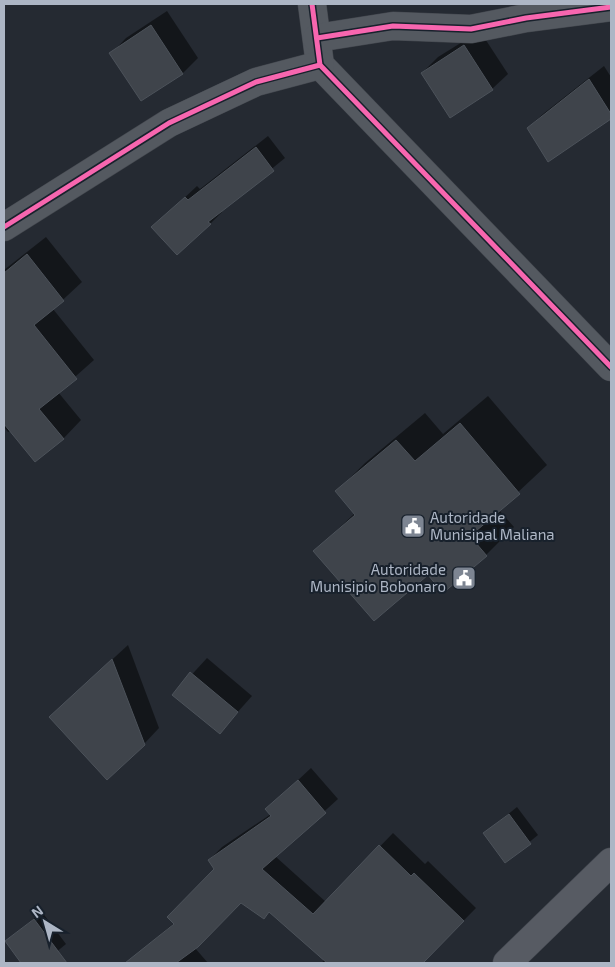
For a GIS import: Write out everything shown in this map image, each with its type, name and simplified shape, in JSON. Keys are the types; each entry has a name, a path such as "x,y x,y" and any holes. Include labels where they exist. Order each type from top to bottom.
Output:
{"main road":[{"path":"508,963 611,862"}],"street":[{"path":"312,4 320,65 611,367"},
{"path":"317,38 393,26 472,29 526,18 611,7"},
{"path":"4,227 169,123 256,82 320,65"}],"building":[{"path":"151,25 183,74 141,101 109,53"},
{"path":"464,45 493,90 450,118 421,73"},
{"path":"589,79 611,114 611,119 548,162 527,128"},
{"path":"256,147 274,171 208,222 211,224 177,255 151,227 185,197 188,200"},
{"path":"27,254 64,301 34,325 77,379 39,409 64,439 35,462 4,424 4,273"},
{"name":"Autoridade Munisipal Maliana","path":"460,423 520,494 470,536 487,556 443,593 428,575 374,621 313,551 355,515 335,491 396,440 415,461"},
{"path":"112,659 145,745 107,780 49,717"},
{"path":"190,672 238,712 220,734 172,695"},
{"path":"298,780 326,813 262,869 313,914 379,845 411,876 414,873 464,921 423,963 327,963 269,912 264,919 241,903 198,947 176,963 125,963 174,924 167,917 214,869 208,860 271,816 265,809"},
{"path":"509,814 531,844 505,863 483,833"},
{"path":"34,919 67,963 21,963 5,941"}],"cycle path":[{"path":"312,4 320,65 611,367"},
{"path":"317,38 393,26 471,29 526,18 611,7"},
{"path":"4,227 169,123 256,82 320,65"}],"place":[{"name":"Autoridade Munisipal Maliana","path":"413,526"},
{"name":"Autoridade Munisipio Bobonaro","path":"464,578"}]}
